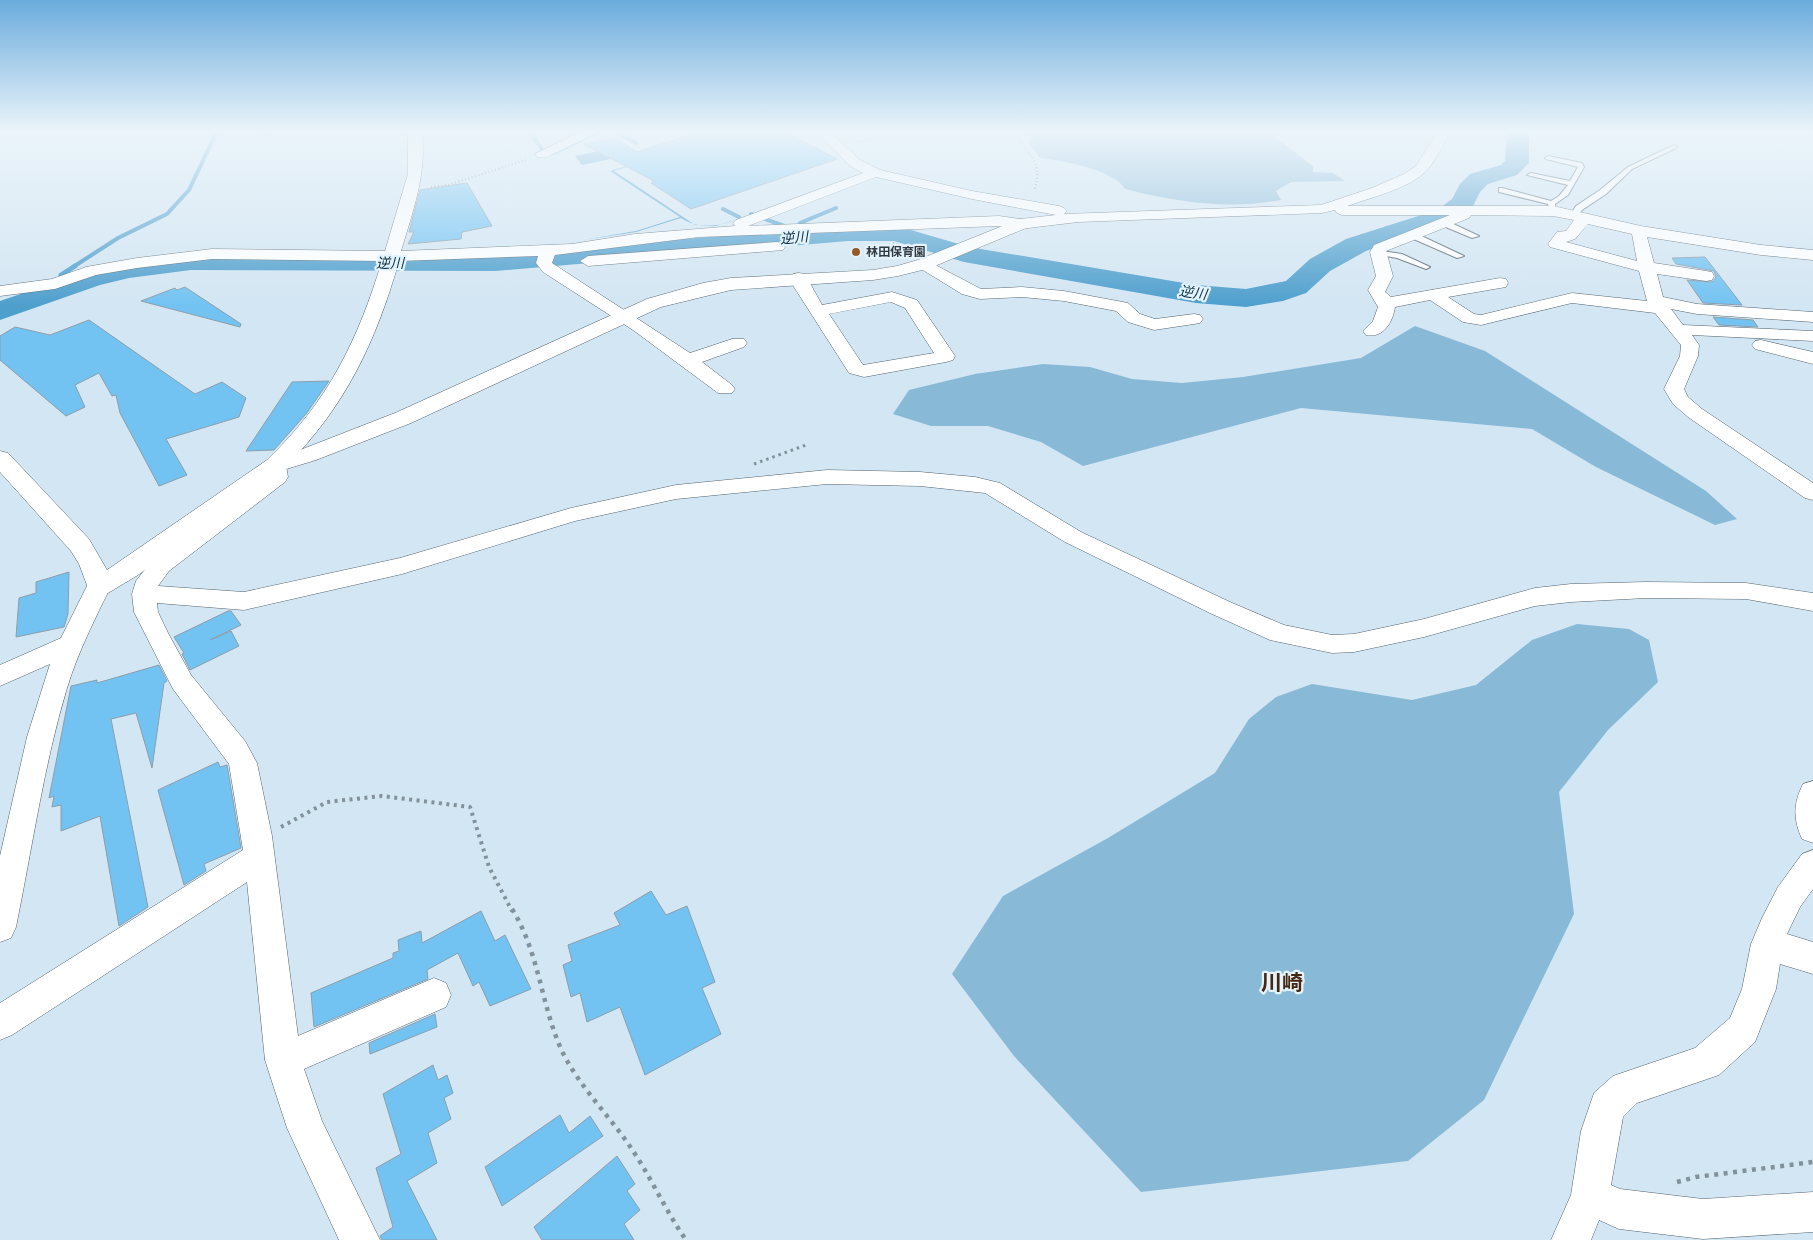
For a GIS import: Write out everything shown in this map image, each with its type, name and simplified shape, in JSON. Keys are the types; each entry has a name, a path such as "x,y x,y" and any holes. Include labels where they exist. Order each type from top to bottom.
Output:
{"street":[{"path":"0,927 41,737 70,644 99,586 129,569 222,500 275,465 297,444 340,385 367,332 413,189"},
{"path":"728,230 738,224 832,189"},
{"path":"945,189 1063,211 1078,218"},
{"path":"1322,209 1382,189"},
{"path":"546,260 650,237 728,230 999,221 1020,224 1078,218 1322,209 1461,217 1466,210 1552,207 1579,216 1641,231 1752,248 1813,254"},
{"path":"1372,331 1377,329 1387,311 1387,303 1376,290 1385,280 1386,275 1378,252 1380,248 1412,235 1443,216"},
{"path":"1579,216 1582,223 1569,236 1564,235 1556,244 1612,261 1706,276"},
{"path":"275,465 308,455 404,418 654,303 703,289 731,284 799,278 873,275 932,261 1020,224"},
{"path":"1641,231 1639,236 1657,304 1690,345 1689,356 1674,389 1680,400 1703,418 1813,493"},
{"path":"0,291 56,284 92,271 137,263 212,254 353,257 390,261 590,261 777,247"},
{"path":"546,260 689,360 725,389"},
{"path":"932,261 968,290 980,294 1022,292 1064,296 1122,307 1134,318 1154,325 1194,319"},
{"path":"799,278 802,287 817,311 856,370 864,371 946,356 911,304 892,297 817,311"},
{"path":"1387,303 1500,283"},
{"path":"1433,294 1469,318 1481,320 1572,298 1813,317"},
{"path":"1682,335 1687,329 1813,336"},
{"path":"1682,335 1755,344 1813,358"},
{"path":"689,360 738,343"},
{"path":"0,458 80,545 92,564 99,586"},
{"path":"275,465 277,477 161,565 148,581 144,594 146,612 155,633 182,682 235,749 243,763 258,846 283,1060 306,1128 360,1240"},
{"path":"144,594 244,601 402,566 571,515 667,494 827,478 920,479 975,484 992,488 1073,537 1221,608 1278,633 1332,644 1354,643 1424,628 1535,597 1571,593 1646,590 1746,591 1813,602"},
{"path":"0,676 70,644"},
{"path":"1813,793 1808,802 1813,830"},
{"path":"0,1023 258,846"},
{"path":"1571,1240 1590,1196 1600,1131 1607,1106 1626,1089 1706,1062 1743,1030 1759,989 1767,944 1790,897 1813,864"},
{"path":"1767,944 1813,958"},
{"path":"283,1060 434,995"},
{"path":"1590,1196 1619,1209 1703,1219 1813,1212"}],"lane":[{"path":"1502,190 1552,207 1568,189"},
{"path":"1579,216 1579,208 1606,189"},
{"path":"1443,216 1475,236"},
{"path":"1412,235 1460,256"},
{"path":"1378,252 1399,256 1426,267"}],"path":[{"path":"1028,205 1035,189"},
{"path":"258,846 283,826 327,802 382,796 470,807 475,830 498,888 512,907 526,936 534,959 547,1014 562,1051 585,1087 638,1158 672,1222 686,1240"},
{"path":"1670,1185 1696,1177 1813,1162"}],"shaded area":[{"path":"637,189 641,189 693,223 681,218 636,232 583,240 636,231 680,217"},
{"path":"1125,189 1280,189 1276,191 1281,200 1242,204 1203,203 1164,198"},
{"path":"1415,326 1485,351 1706,491 1737,519 1715,525 1596,467 1532,429 1301,408 1083,466 1041,442 988,426 931,426 893,414 909,390 975,374 1043,364 1090,367 1132,379 1182,383 1243,377 1361,358"},
{"path":"1577,624 1629,629 1649,640 1658,682 1608,730 1559,792 1574,914 1484,1100 1408,1161 1141,1192 1014,1056 952,974 1003,896 1108,838 1215,773 1249,719 1276,697 1312,684 1412,700 1476,685 1532,640"}],"building":[{"path":"470,189 492,226 462,232 461,239 408,244 414,232 409,232 420,190"},
{"path":"660,189 750,189 691,209"},
{"path":"1705,257 1742,305 1703,303 1687,280 1712,282 1716,277 1714,271 1676,264 1672,258"},
{"path":"185,287 241,324 240,327 141,301 175,288 177,290"},
{"path":"1713,317 1753,320 1758,327 1719,325"},
{"path":"89,320 195,394 222,382 246,398 239,417 166,439 187,475 159,486 120,413 116,395 112,396 99,373 75,385 85,407 66,416 0,360 0,336 15,327 50,335"},
{"path":"329,381 306,414 274,450 246,451 292,382"},
{"path":"69,572 68,614 64,627 16,637 19,598 36,593 36,582"},
{"path":"231,611 241,625 210,640 231,631 239,646 190,670 182,654 184,653 174,637"},
{"path":"159,665 167,681 164,683 152,768 136,713 111,719 148,907 119,926 100,816 61,831 61,805 52,807 54,796 49,798 71,686 97,680 97,683"},
{"path":"218,762 220,767 227,765 241,848 204,864 206,871 184,885 158,790"},
{"path":"651,891 666,915 687,906 715,982 702,988 721,1034 645,1075 620,1007 587,1022 580,993 571,997 563,965 572,961 568,945 620,925 614,913"},
{"path":"481,911 495,941 505,935 531,989 490,1006 479,982 473,986 458,953 427,970 428,979 314,1027 311,993 393,958 393,953 399,951 398,940 421,931 422,943"},
{"path":"435,1014 437,1027 370,1054 369,1043"},
{"path":"433,1065 438,1080 447,1075 453,1093 444,1098 451,1119 428,1133 437,1163 407,1181 437,1240 382,1240 380,1236 393,1227 376,1168 401,1154 383,1094"},
{"path":"560,1115 569,1133 590,1116 603,1136 502,1206 485,1167"},
{"path":"617,1156 635,1184 627,1191 640,1210 624,1224 634,1240 542,1240 534,1227"}],"waterway":[{"path":"73,267 118,238 167,214 190,189"},
{"name":"逆川","path":"0,311 91,279 129,270 191,262 495,263 848,233 894,233 923,240 964,254 1196,294 1246,298 1283,292 1296,287 1320,265 1356,245 1446,215 1463,203 1469,189"},
{"path":"801,225 800,223 836,208"},
{"path":"723,209 739,217"},
{"path":"751,214 787,227"},
{"name":"逆川","path":"790,232 791,241"},
{"path":"61,275 75,266"},
{"name":"逆川","path":"20,302 41,290"}],"place":[{"name":"林田保育園","path":"856,252"}],"district":[{"name":"川崎","path":"1282,982"}]}
